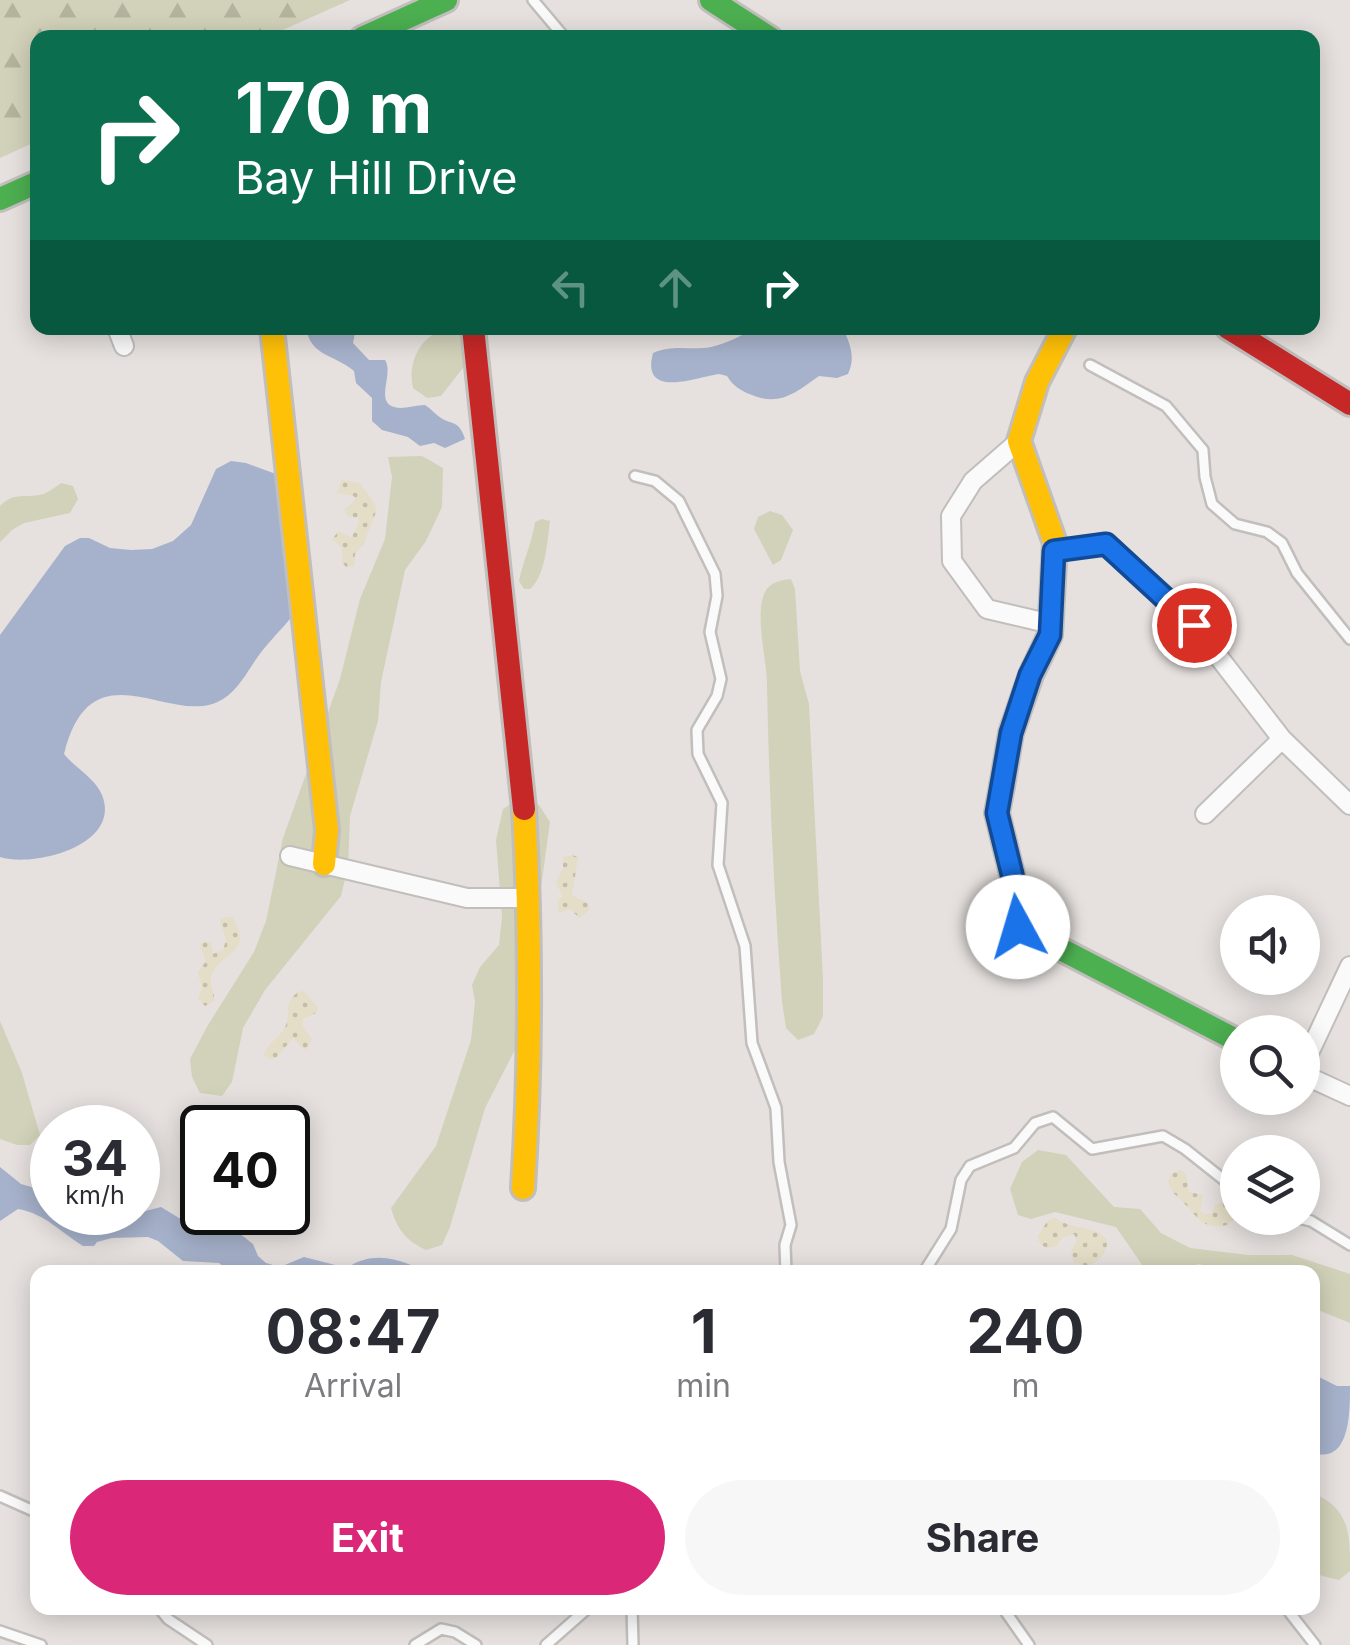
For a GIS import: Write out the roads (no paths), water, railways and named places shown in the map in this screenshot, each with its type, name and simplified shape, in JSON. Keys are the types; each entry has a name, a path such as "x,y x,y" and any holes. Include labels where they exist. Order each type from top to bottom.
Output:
{"street":[{"path":"380,30 446,0"},
{"path":"710,0 757,30"},
{"path":"0,198 30,185"},
{"path":"120,335 124,346"},
{"path":"273,335 327,830 324,864"},
{"path":"474,335 522,779 530,898 530,1063 523,1188"},
{"path":"1051,624 987,609 952,560 951,516 973,481 1019,441 1036,382 1060,335"},
{"path":"1239,335 1350,404"},
{"path":"1019,441 1055,544 1050,635 1030,675 1011,733 997,813 1012,874 1018,927 1220,1032"},
{"path":"1054,551 1106,544 1194,625 1282,740 1350,805"},
{"path":"1205,814 1282,740"},
{"path":"290,856 467,898 530,898"},
{"path":"1320,1032 1350,966"},
{"path":"1320,1081 1350,1096"}],"lane":[{"path":"533,0 558,30"},
{"path":"1090,365 1166,406 1203,450 1212,504 1235,524 1268,532 1282,543 1297,573 1350,639"},
{"path":"634,476 655,481 679,501 715,574 718,596 710,632 721,679 717,696 697,730 698,754 722,803 718,865 746,946 752,1042 776,1108 779,1162 791,1225 785,1244 786,1265"},
{"path":"928,1265 951,1229 960,1180 970,1166 1014,1148 1035,1123 1053,1117 1092,1149 1163,1136 1220,1177"},
{"path":"1320,1227 1350,1245"},
{"path":"0,1496 30,1509"},
{"path":"166,1615 207,1645"},
{"path":"546,1645 580,1615"},
{"path":"632,1615 633,1645"},
{"path":"1008,1615 1030,1645"},
{"path":"1291,1615 1315,1645"},
{"path":"415,1645 440,1630 455,1632 476,1645"},
{"path":"0,1631 41,1645"}],"water":[{"path":"355,335 353,343 369,360 385,360 385,396 391,406 425,405 457,425 465,439 445,448 434,443 420,446 408,437 382,430 372,421 372,398 356,383 354,371 318,350 309,337"},
{"path":"742,335 846,335 852,356 850,368 848,374 837,378 819,376 787,396 771,399 744,392 727,376 663,381 655,377 651,368 653,353 711,347"},
{"path":"231,461 287,478 312,577 307,598 223,699 203,706 113,695 94,702 77,721 64,754 95,783 102,795 105,812 99,827 72,849 53,855 15,860 0,857 0,635 65,546 80,538 131,550 152,549 173,541 191,525 216,469"},
{"path":"0,1167 30,1187 30,1212 18,1209 0,1221"},
{"path":"161,1207 180,1218 180,1235 242,1235 253,1244 258,1256 273,1265 183,1261 148,1237 112,1238 83,1246 68,1235 160,1235"},
{"path":"304,1257 335,1265 285,1265"},
{"path":"378,1258 395,1260 411,1265 353,1265"},
{"path":"1320,1378 1337,1386 1350,1386 1345,1434 1334,1451 1320,1454"}]}
